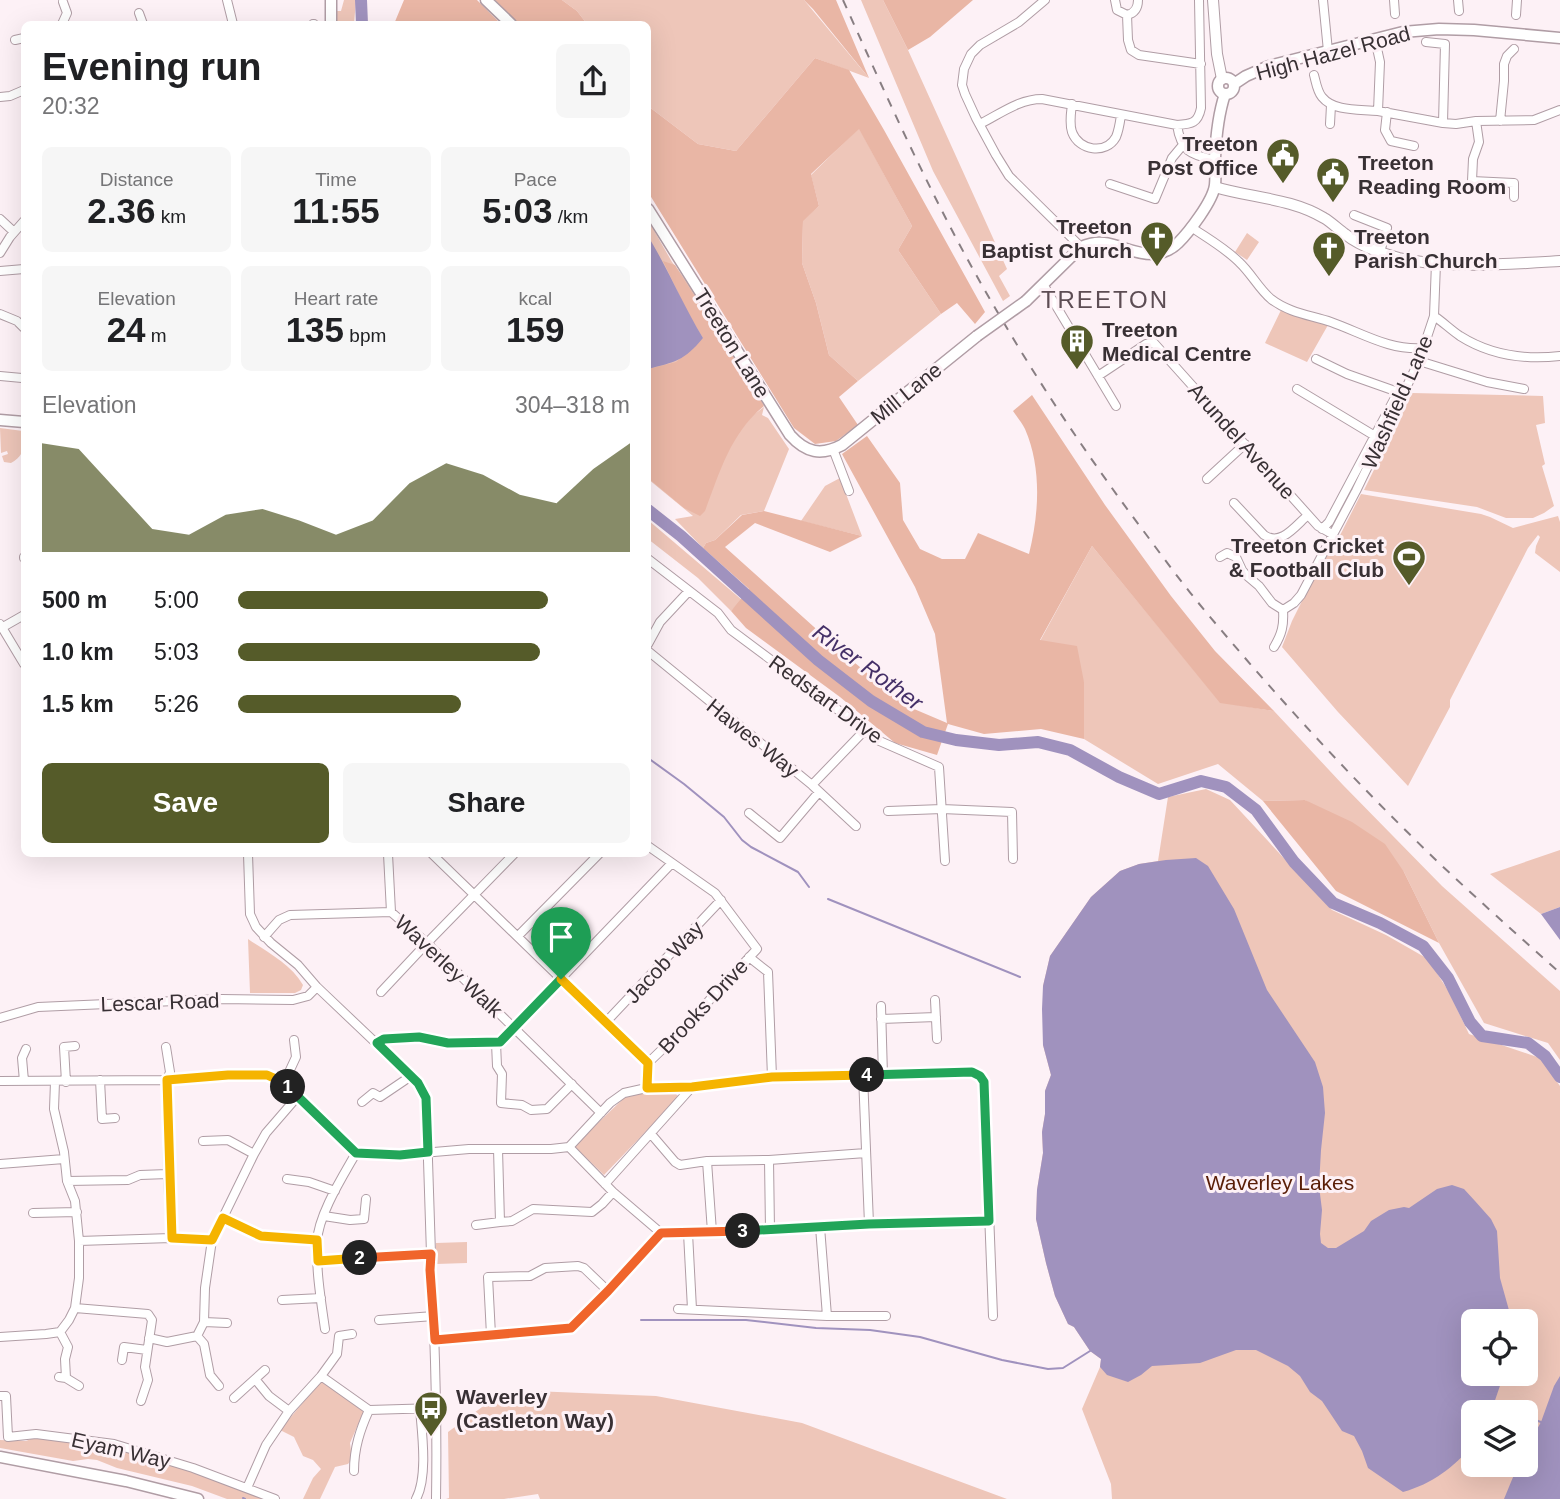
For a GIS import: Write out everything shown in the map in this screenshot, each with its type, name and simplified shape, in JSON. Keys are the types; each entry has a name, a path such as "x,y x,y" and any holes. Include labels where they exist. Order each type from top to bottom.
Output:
{"main road":[{"path":"331,0 331,21"},
{"path":"486,0 508,21"},
{"name":"High Hazel Road","path":"1234,84 1269,66 1402,32 1474,30 1560,38"},
{"path":"1222,79 1229,79 1234,84 1230,94 1225,94 1218,88 1222,79"},
{"path":"1081,247 1089,243 1104,242 1143,253 1162,252 1177,244 1210,200 1215,187 1217,121 1225,94"},
{"name":"Treeton Lane","path":"651,214 790,435 807,449 825,452 834,449"},
{"name":"Mill Lane","path":"834,449 854,436 977,336 1026,301 1081,247"},
{"path":"0,420 21,422"},
{"path":"0,1457 126,1481 198,1499"}],"street":[{"path":"227,0 232,21"},
{"path":"1045,0 1019,22 980,45 966,61 962,85 1009,176 1081,247"},
{"path":"1115,0 1117,10 1127,15 1134,12 1138,0"},
{"path":"980,124 1031,99 1072,104 1177,125 1195,121 1201,108 1199,0"},
{"path":"1213,0 1217,54 1222,79"},
{"path":"1323,0 1328,51"},
{"path":"1394,0 1395,14"},
{"path":"1458,0 1459,10"},
{"path":"1516,15 1517,0"},
{"path":"63,2 67,13 63,21"},
{"path":"139,13 142,21"},
{"path":"1127,15 1131,50 1139,55 1201,65"},
{"path":"1375,39 1380,62 1385,130 1391,142 1414,146"},
{"path":"1426,42 1445,44 1443,123"},
{"path":"1500,121 1504,64 1514,49"},
{"path":"1314,75 1322,97 1331,105 1351,109 1456,124 1534,120 1559,113"},
{"path":"0,97 21,91"},
{"path":"1072,104 1070,125 1073,135 1087,148 1110,145 1116,136 1121,115"},
{"path":"1330,124 1331,105"},
{"path":"1476,121 1479,142 1472,181 1519,182 1514,197"},
{"path":"1177,125 1179,139 1188,152 1215,160"},
{"path":"1110,184 1155,199 1172,158 1182,146"},
{"path":"1215,187 1289,203 1324,217 1361,245 1400,258 1436,263 1560,261"},
{"path":"1354,215 1387,228 1381,252"},
{"path":"0,219 14,232"},
{"path":"0,253 21,225"},
{"path":"1191,227 1227,251 1248,270 1269,297 1281,306 1301,315 1328,321 1387,345 1424,348"},
{"name":"Washfield Lane","path":"1283,610 1301,596 1380,443 1419,360 1434,316 1436,263"},
{"path":"0,271 21,269"},
{"path":"1042,284 1116,406"},
{"path":"0,314 21,325"},
{"path":"1434,316 1460,336 1498,353 1526,358 1560,356"},
{"name":"Arundel Avenue","path":"1098,376 1146,344 1154,343 1308,515 1322,529 1332,534"},
{"path":"1316,359 1347,374 1398,392 1329,522 1322,529"},
{"path":"1419,360 1487,382 1524,389"},
{"path":"0,376 21,378"},
{"path":"1297,389 1375,436"},
{"path":"1207,479 1245,444"},
{"path":"834,449 849,491"},
{"path":"1234,503 1269,539 1283,537 1308,515"},
{"path":"1220,557 1227,553 1236,557 1246,575 1272,603 1283,610 1283,630 1274,647"},
{"name":"Redstart Drive","path":"651,561 718,613 731,630 875,739 939,767 945,861"},
{"path":"651,638 660,622 688,592"},
{"path":"21,616 2,625 21,659"},
{"name":"Hawes Way","path":"651,653 812,785 856,826"},
{"path":"812,785 865,730"},
{"path":"749,813 780,838 819,792"},
{"path":"888,811 942,809 1012,812 1013,859"},
{"path":"651,848 722,900"},
{"path":"248,857 250,914 256,927 418,1083 426,1098 430,1270 435,1340 436,1499"},
{"path":"388,857 391,912"},
{"path":"435,857 648,1063 647,1088"},
{"path":"381,992 511,857"},
{"path":"518,936 596,857"},
{"path":"377,1043 384,1039 419,1037 448,1043 500,1042 671,863"},
{"name":"Brooks Drive","path":"648,1063 757,949 722,900"},
{"name":"Jacob Way","path":"606,1022 722,900"},
{"name":"Waverley Walk","path":"264,937 279,920 290,915 391,912 601,1113"},
{"path":"749,957 768,972 772,1077"},
{"name":"Lescar Road","path":"0,1018 38,1007 221,999 293,1000 308,996 317,987"},
{"path":"935,1000 937,1039"},
{"path":"881,1006 883,1075"},
{"path":"881,1019 936,1017"},
{"path":"285,1083 296,1057 294,1040"},
{"path":"496,1043 497,1066 502,1074 500,1103 522,1105 531,1110 547,1110 572,1084"},
{"path":"66,1082 64,1047 75,1046"},
{"path":"166,1047 170,1072 167,1080 172,1238"},
{"path":"24,1081 22,1058 26,1049"},
{"path":"0,1081 167,1080 267,1075 285,1083 356,1153 400,1155 569,1147 624,1093 647,1088 692,1087 772,1077 972,1072 984,1082 993,1316"},
{"path":"863,1075 869,1224"},
{"path":"362,1102 373,1093 380,1097 411,1076"},
{"path":"100,1080 102,1119 115,1118"},
{"path":"0,1337 60,1332 75,1308 79,1278 79,1241 75,1201 67,1181 54,1109 55,1082"},
{"path":"605,1184 692,1087"},
{"path":"197,1336 204,1322 205,1288 212,1240 266,1133 298,1096"},
{"path":"651,1134 680,1165 707,1161 769,1160 866,1153"},
{"path":"203,1141 228,1140 254,1154"},
{"path":"569,1147 613,1192 661,1233 989,1221"},
{"path":"498,1149 500,1222"},
{"path":"325,1329 317,1240 335,1191 356,1153"},
{"path":"0,1164 64,1159"},
{"path":"769,1160 770,1230"},
{"path":"707,1161 712,1233"},
{"path":"67,1181 128,1180 140,1174 169,1174"},
{"path":"287,1179 309,1182 335,1191"},
{"path":"476,1225 512,1221 533,1209 592,1212 613,1192"},
{"path":"324,1216 364,1219 366,1199"},
{"path":"33,1213 76,1212"},
{"path":"223,1218 261,1236 317,1240"},
{"path":"820,1227 827,1316"},
{"path":"435,1340 571,1328 661,1233"},
{"path":"688,1233 692,1309"},
{"path":"79,1241 172,1238 212,1240"},
{"path":"318,1261 431,1254"},
{"path":"491,1335 488,1277 530,1276 545,1268 578,1266 608,1291"},
{"path":"282,1300 321,1298"},
{"path":"75,1308 148,1314 152,1320 145,1367 148,1380 141,1401"},
{"path":"678,1309 886,1316"},
{"path":"379,1320 434,1316"},
{"path":"204,1322 227,1323"},
{"path":"60,1332 68,1347 63,1378 79,1386"},
{"path":"247,1488 265,1445 289,1411 337,1354 339,1336 352,1334"},
{"path":"149,1338 167,1342 197,1336"},
{"path":"197,1336 204,1344 209,1375 219,1386"},
{"path":"122,1360 124,1346 147,1350"},
{"path":"234,1398 265,1370"},
{"path":"321,1376 369,1410 436,1408"},
{"path":"255,1379 289,1411"},
{"name":"Eyam Way","path":"0,1396 6,1396 8,1437 36,1434 114,1444 193,1468 275,1499"},
{"path":"416,1499 420,1491 422,1465 420,1409"},
{"path":"354,1471 358,1435 369,1410"}],"green space":[{"path":"344,0 356,0 354,21 336,21 336,11 341,11"},
{"path":"562,0 804,0 869,78 815,58 736,151 698,144 651,108 651,21 585,21 577,11"},
{"path":"861,0 883,0 908,50 1007,269 999,276 1010,296 1003,301 933,171"},
{"path":"859,128 912,226 898,250 941,314 858,381 829,355 816,303 802,263 803,220 819,206 811,175"},
{"path":"651,225 764,403 744,426 764,407 762,415 768,418 789,449 764,511 741,515 703,548 675,519 693,516 651,481"},
{"path":"1247,233 1259,242 1247,260 1235,252"},
{"path":"1282,308 1301,318 1328,325 1307,362 1265,343"},
{"path":"1412,393 1543,396 1545,423 1536,425 1545,464 1542,466 1554,506 1533,518 1506,518 1477,507 1364,490"},
{"path":"0,428 21,431 19,457 11,463 4,462 2,456 8,454 7,451 1,453"},
{"path":"840,478 862,536 801,521 825,486"},
{"name":"Treeton Cricket & Football Club","path":"1361,494 1481,514 1513,528 1558,516 1560,522 1560,572 1535,553 1540,537 1538,535 1528,548 1408,786 1338,712 1282,647 1327,551 1331,553"},
{"path":"651,523 742,600 731,611 698,578 651,541"},
{"path":"1092,546 1220,702 1274,711 1442,886 1560,991 1560,1060 1548,1043 1484,1023 1439,943 1404,872 1305,800 1263,801 1218,764 1158,784 1084,739 1084,682 1040,641"},
{"name":"Waverley Lakes","path":"1206,789 1230,800 1332,910 1386,935 1428,959 1449,992 1469,1034 1540,1058 1560,1086 1560,1499 1112,1499 1111,1484 1082,1409 1101,1359 1090,1351 1074,1327 1068,1324 1055,1296 1036,1219 1043,1153 1045,1091 1051,1075 1043,1045 1043,986 1050,956 1091,897 1120,871 1158,861 1168,797"},
{"path":"1560,850 1560,907 1541,914 1490,874"},
{"path":"248,939 292,971 303,985 301,990 295,993 250,993"},
{"path":"671,1089 679,1097 604,1175 574,1146 625,1097 634,1093"},
{"path":"467,1242 467,1263 436,1264 436,1243"},
{"path":"321,1381 364,1411 350,1443 352,1459 348,1464 335,1467 320,1499 303,1499 313,1478 321,1469 313,1460 303,1456 294,1437 280,1430"},
{"path":"533,1391 656,1396 802,1423 1007,1499 540,1499 538,1494 504,1499 446,1499 449,1498 448,1432 493,1399"},
{"path":"38,1436 89,1442 162,1460 268,1499 227,1499 192,1486 117,1468 97,1460 73,1461 0,1448 0,1440 26,1441"}],"shaded area":[{"path":"404,0 477,0 498,21 395,21"},
{"path":"495,0 562,0 577,11 585,21 516,21"},
{"path":"804,0 836,0 869,78 813,9"},
{"path":"883,0 973,0 930,37 908,50"},
{"path":"815,58 849,70 985,312 975,324 957,303 941,314 898,250 912,226 859,129 811,174 819,206 803,221 802,263 816,303 829,355 858,381 839,397 858,425 836,441 815,444 794,428 651,197 651,108 698,144 736,151"},
{"path":"651,241 703,338 690,352 651,368"},
{"path":"663,261 675,265 764,406 734,441 705,511 700,516 684,508 651,480 651,368 676,362 703,338"},
{"path":"1032,395 1105,505 1171,596 1215,651 1274,711 1220,703 1092,546 1040,640 1077,646 1084,682 1084,739 1041,729 984,734 948,724 937,755 895,743 840,697 746,628 731,611 749,589 703,548 742,515 764,511 862,536 830,552 755,523 725,547 843,653 907,706 947,723 935,634 915,587 842,454 867,436 900,483 903,520 920,549 942,559 965,559 978,533 1029,554 1037,507 1036,475 1025,429 1013,411"},
{"path":"1305,800 1352,822 1385,844 1404,872 1439,943 1336,891 1263,801"},
{"path":"1196,858 1208,866 1234,909 1267,990 1315,1062 1323,1087 1325,1113 1319,1186 1322,1210 1321,1243 1328,1248 1336,1248 1364,1231 1371,1221 1389,1210 1409,1208 1437,1189 1452,1185 1464,1189 1491,1219 1497,1231 1500,1278 1509,1309 1461,1309 1461,1386 1500,1386 1495,1400 1461,1400 1461,1457 1442,1474 1414,1489 1403,1492 1368,1468 1354,1436 1342,1431 1322,1401 1310,1392 1300,1376 1288,1366 1256,1350 1236,1350 1200,1363 1152,1366 1128,1382 1107,1375 1100,1367 1101,1359 1090,1351 1074,1327 1068,1324 1055,1296 1036,1219 1043,1153 1045,1091 1051,1075 1043,1045 1042,1009 1043,986 1050,956 1091,897 1120,871 1139,864"},
{"path":"1560,907 1560,940 1541,914"},
{"path":"1560,1376 1560,1499 1504,1499 1513,1477 1538,1477 1538,1427"}],"waterway":[{"name":"River Rother","path":"361,0 362,21"},
{"name":"River Rother","path":"651,512 681,536 818,660 871,701 923,732 956,740 999,745 1038,742 1070,750 1119,777 1159,794 1201,781 1226,787 1256,810 1294,862 1333,903 1380,923 1423,946 1448,978 1470,1022 1482,1036 1528,1043 1545,1056 1560,1077"},
{"path":"651,760 724,817 742,840 798,872 809,887"},
{"path":"828,899 1020,977"},
{"path":"641,1320 746,1320 816,1328 870,1330 920,1337 1002,1360 1048,1369 1063,1368 1090,1351"}],"railway":[{"path":"843,0 912,150 977,277 1046,392 1122,501 1207,613 1324,746 1438,862 1560,973"}],"place":[{"name":"Treeton Post Office","path":"1283,185"},
{"name":"Treeton Reading Room","path":"1333,204"},
{"name":"Treeton Baptist Church","path":"1157,268"},
{"name":"Treeton Parish Church","path":"1329,278"},
{"name":"Treeton Medical Centre","path":"1077,371"},
{"name":"Treeton Cricket & Football Club","path":"1409,587"},
{"name":"Waverley (Castleton Way)","path":"431,1438"}],"district":[{"name":"TREETON","path":"1105,299"}],"route":[{"path":"561,979 648,1063 647,1088 692,1087 772,1077 972,1072 980,1076 984,1082 989,1221 661,1233 571,1328 435,1340 431,1254 318,1261 317,1240 261,1236 223,1218 212,1240 172,1238 167,1080 267,1075 285,1083 356,1153 400,1155 428,1152 426,1098 418,1083 377,1043 384,1039 419,1037 448,1043 500,1042 561,979"}]}
